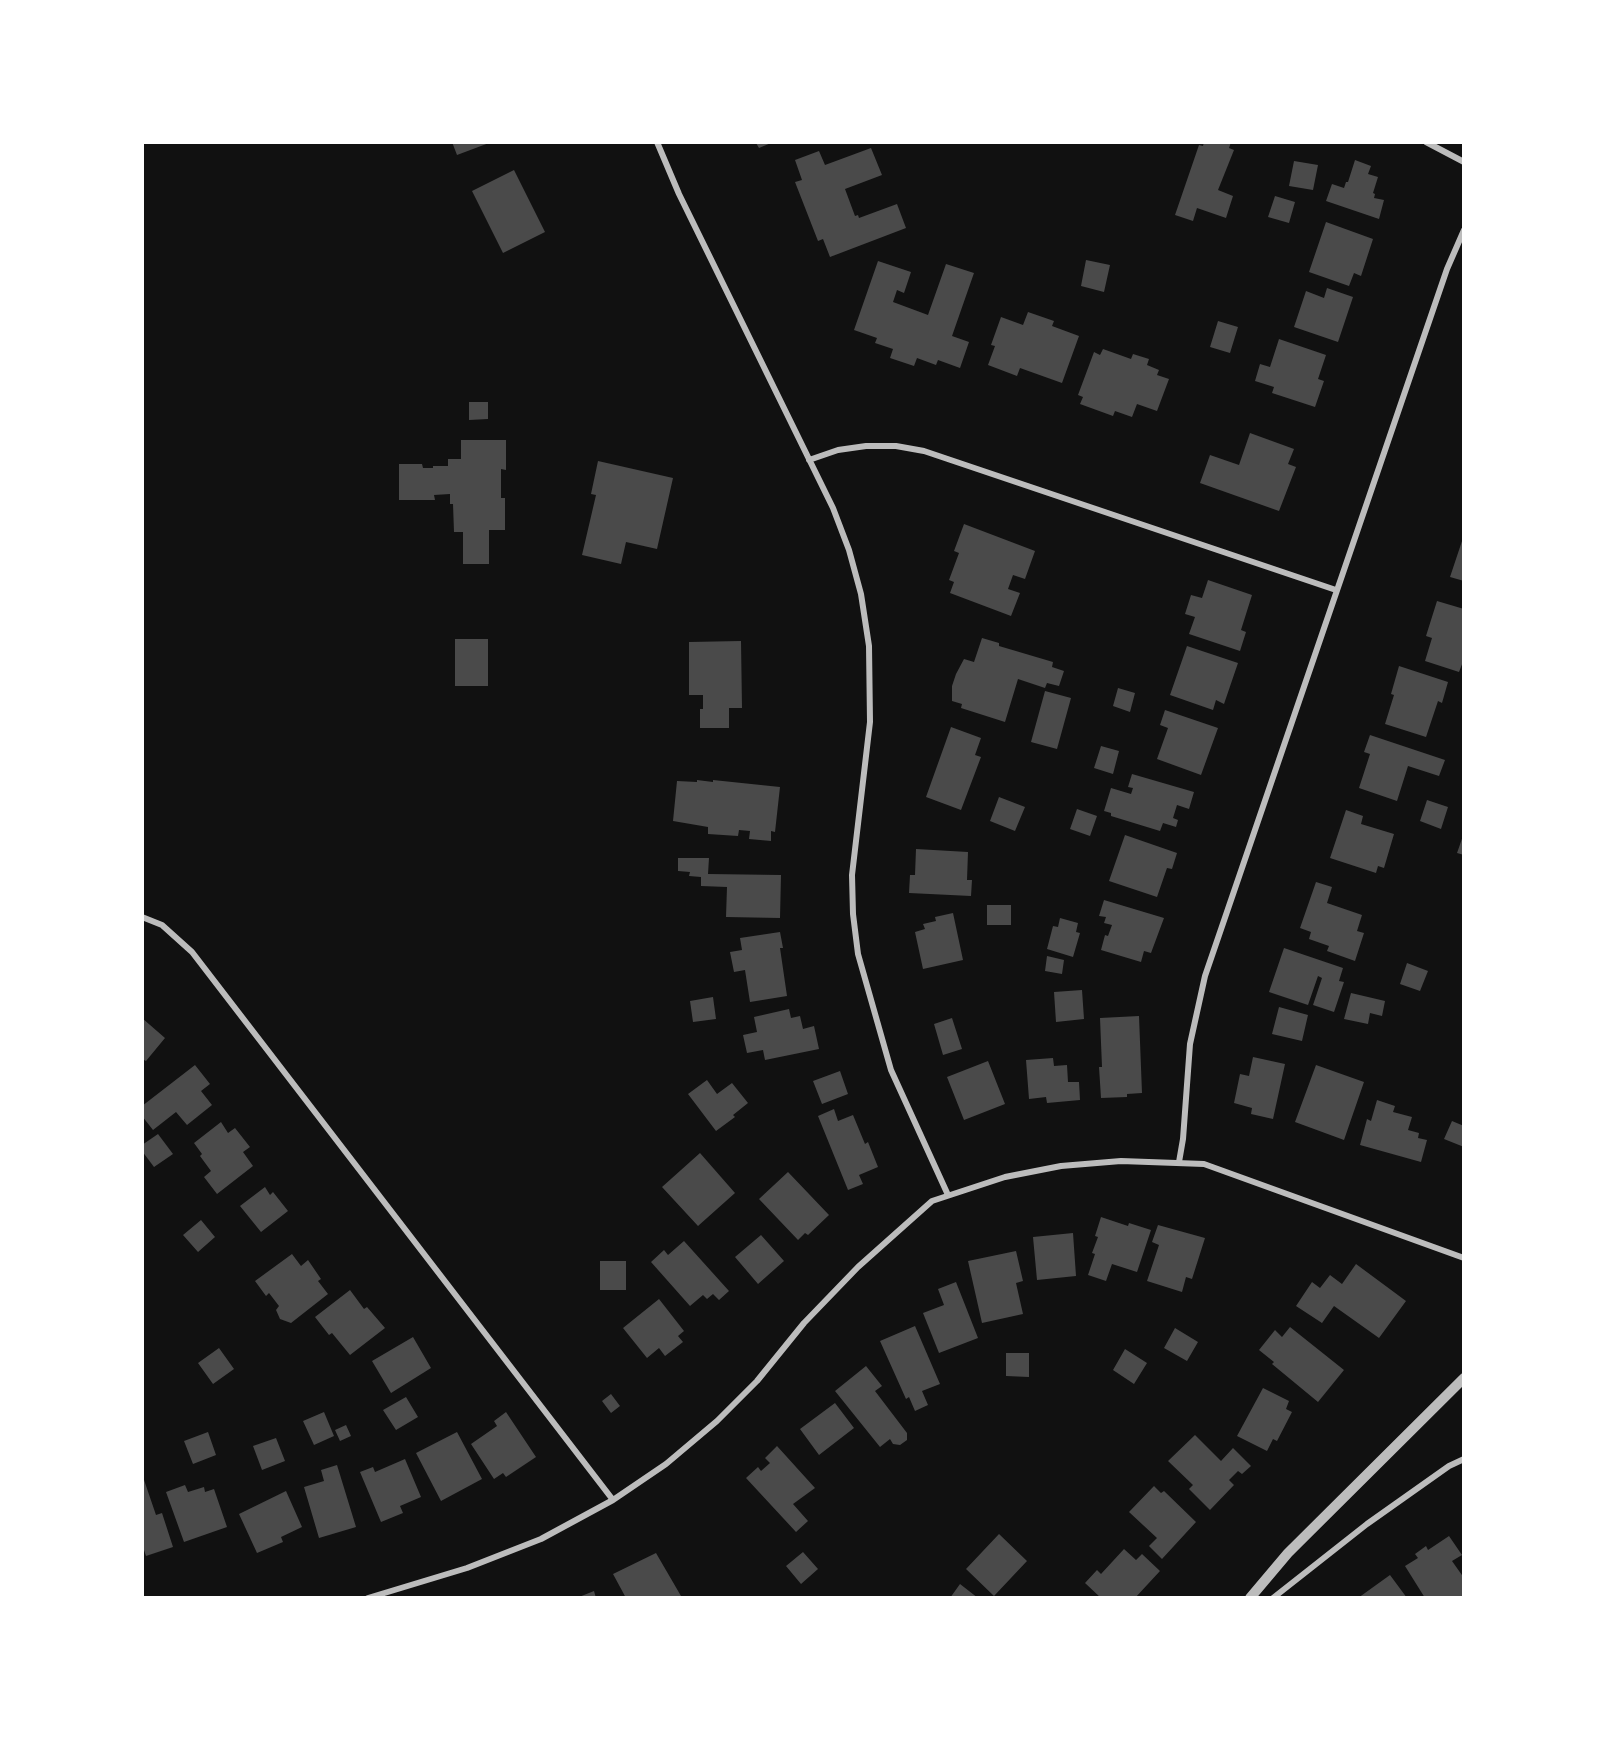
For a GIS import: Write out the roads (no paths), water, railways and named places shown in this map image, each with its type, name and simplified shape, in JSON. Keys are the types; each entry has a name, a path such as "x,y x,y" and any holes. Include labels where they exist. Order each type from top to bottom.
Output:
{"street":[{"path":"657,142 679,194 832,508 849,550 861,594 869,646 870,722 852,874 852,914 858,954 891,1070 948,1195"},
{"path":"1425,142 1464,162"},
{"path":"1179,1162 1183,1139 1190,1044 1205,976 1447,269 1464,230"},
{"path":"809,460 838,450 866,446 896,446 924,451 1336,590"},
{"path":"142,917 162,925 192,952 613,1500"},
{"path":"368,1598 467,1568 530,1543 613,1500 666,1464 717,1421 757,1382 804,1323 858,1267 932,1201 1005,1177 1061,1166 1121,1161 1204,1164 1464,1258"},
{"path":"1250,1598 1297,1545 1464,1377"},
{"path":"1273,1598 1367,1524 1449,1466 1464,1459"}]}
